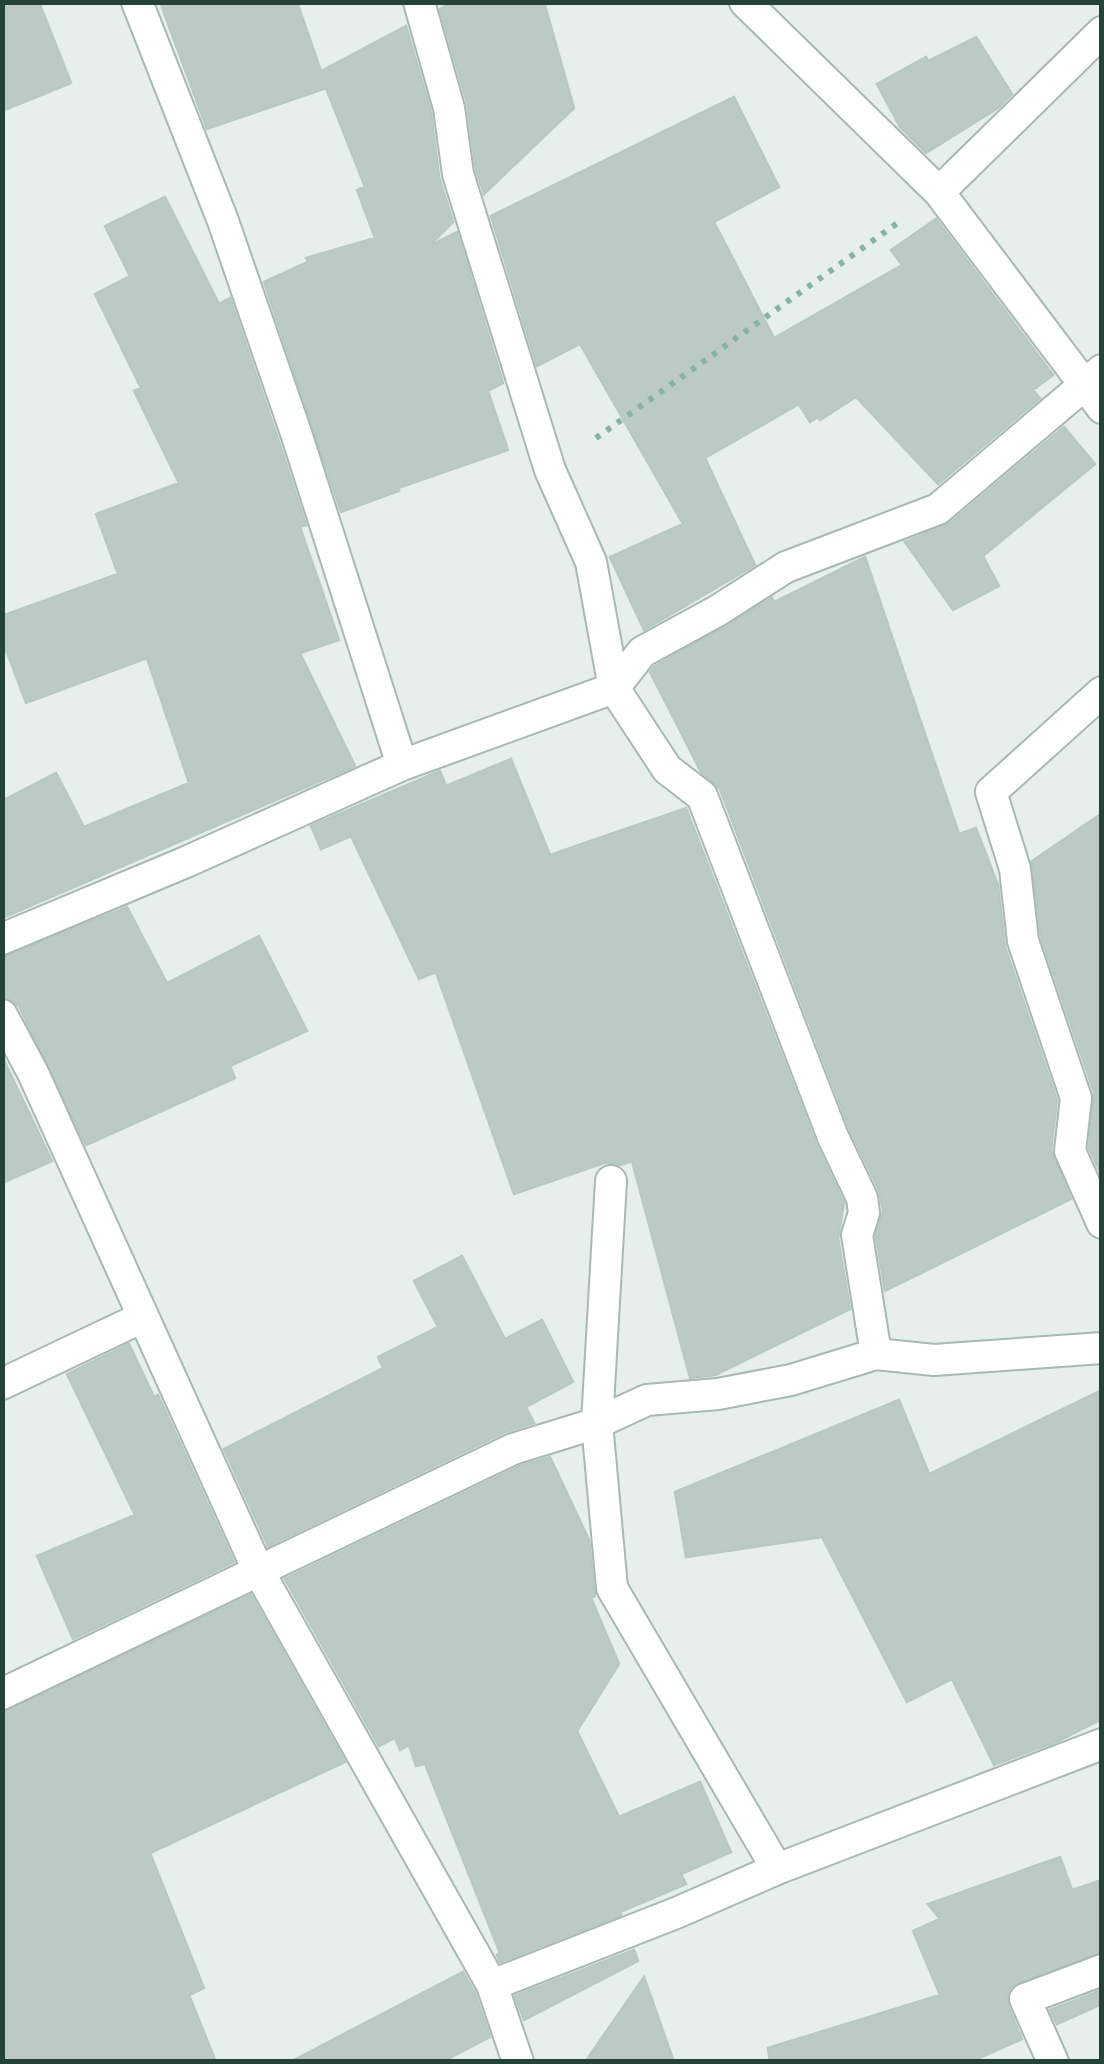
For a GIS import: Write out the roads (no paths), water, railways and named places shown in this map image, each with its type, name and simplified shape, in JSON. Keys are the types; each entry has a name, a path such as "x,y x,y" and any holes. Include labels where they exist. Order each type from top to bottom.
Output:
{"street":[{"path":"137,2 223,221 296,433 402,765"},
{"path":"419,2 449,108 458,174 550,470 591,562 614,688 667,769 702,796 833,1137 854,1176 864,1213 857,1235 876,1354"},
{"path":"2,938 186,862 402,765 614,688 642,652 717,612 786,567 938,509 1096,388 939,192 746,2"},
{"path":"939,192 1102,32"},
{"path":"1102,692 990,792 1015,869 1023,940 1076,1098 1070,1150 1102,1223"},
{"path":"2,1016 34,1072 258,1570 492,1985 518,2062"},
{"path":"611,1181 597,1424 612,1588 777,1870"},
{"path":"2,1384 144,1317"},
{"path":"2,1694 513,1449 597,1424 648,1400 718,1394 791,1380 876,1354 934,1360 1102,1348"},
{"path":"492,1985 1102,1744"},
{"path":"1053,2062 1024,1999 1102,1970"}]}
